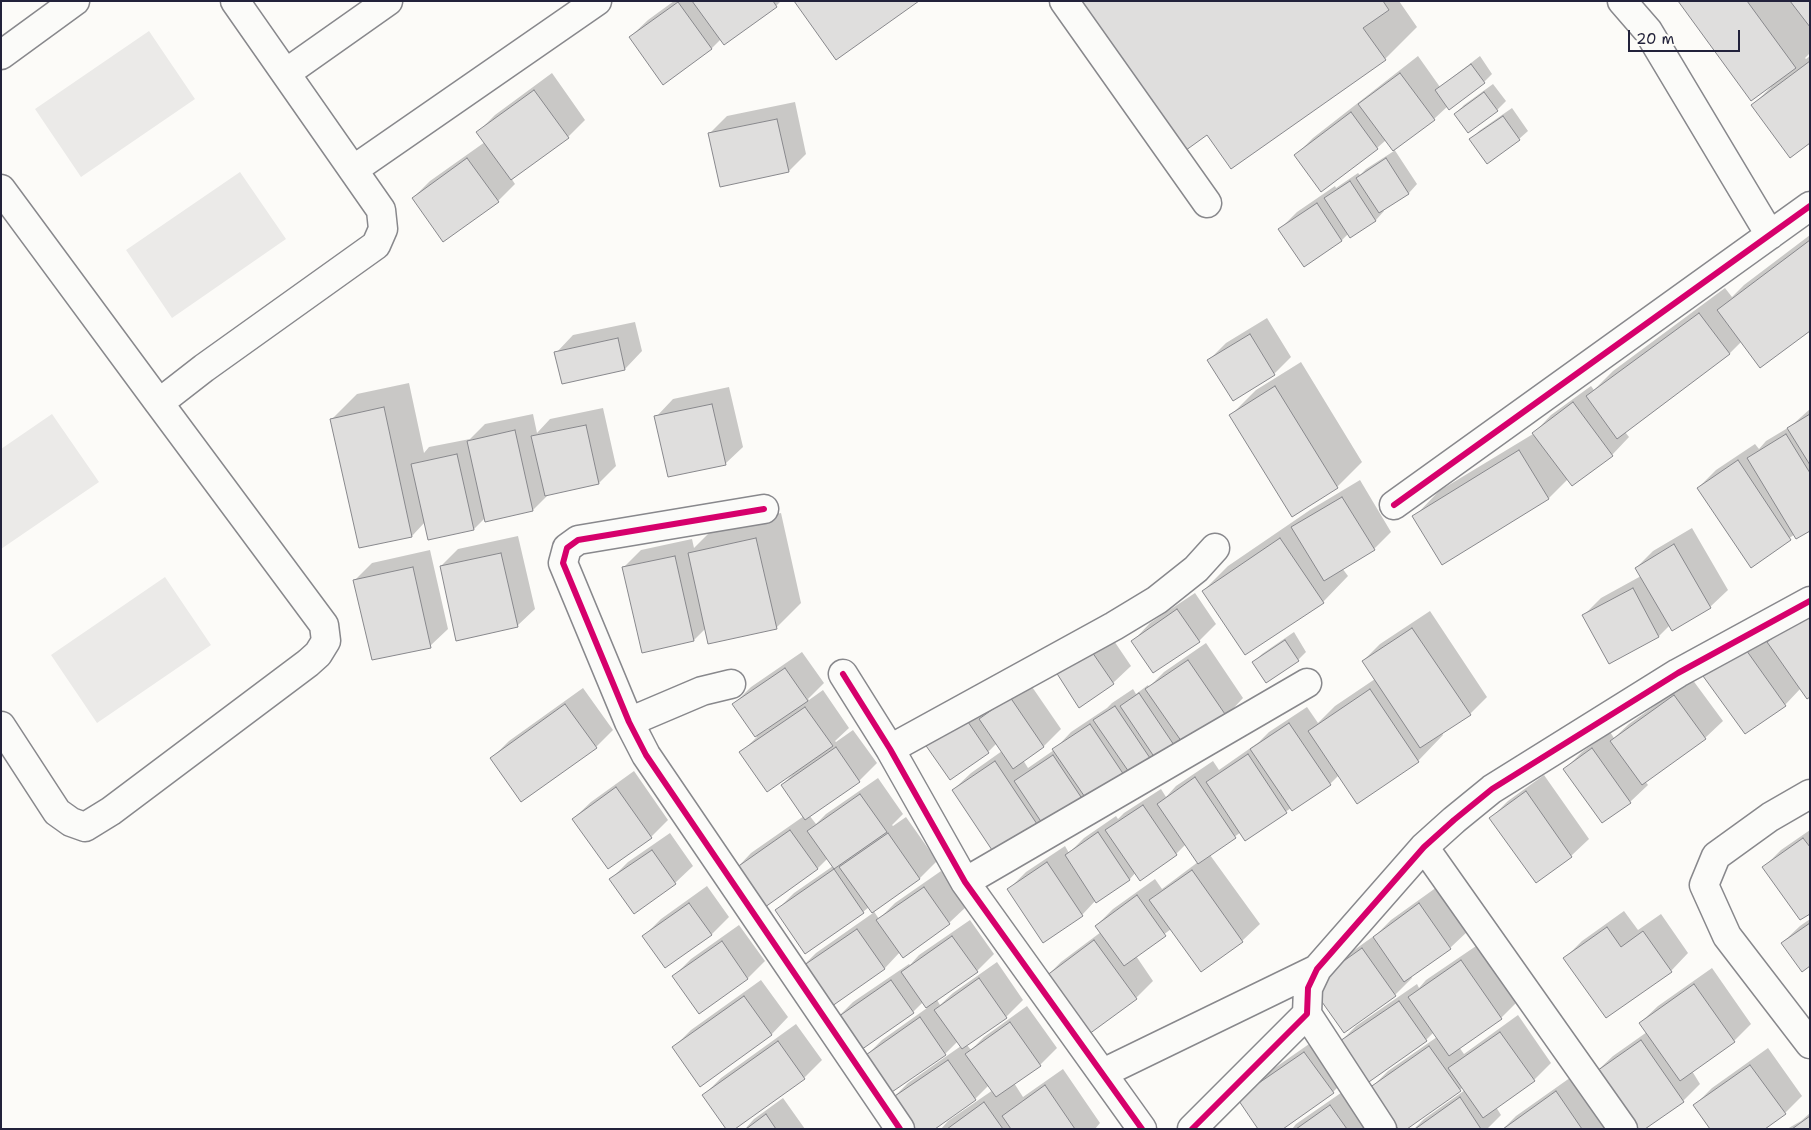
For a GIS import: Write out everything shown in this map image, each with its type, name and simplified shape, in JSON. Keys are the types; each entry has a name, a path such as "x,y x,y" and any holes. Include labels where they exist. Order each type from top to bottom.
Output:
{"street":[{"path":"1,55 75,1"},
{"path":"159,403 204,368 376,245 383,229 381,210 235,1"},
{"path":"286,73 388,1"},
{"path":"353,170 597,1"},
{"path":"1064,1 1207,203"},
{"path":"1622,1 1648,32 1770,235"},
{"path":"1,189 324,625 326,641 318,654 308,663 111,811 85,827 71,822 57,812 1,726"},
{"path":"1394,505 1810,206"},
{"path":"764,509 578,540 566,548 563,563 629,722 646,755 900,1129"},
{"path":"890,749 1114,626 1157,600 1196,569 1215,548"},
{"path":"1382,1129 1307,1014 1308,988 1317,969 1424,847 1492,790 1678,673 1810,601"},
{"path":"843,674 890,749 965,882 1142,1129"},
{"path":"965,882 1307,683"},
{"path":"629,722 702,691 731,684"},
{"path":"1810,794 1770,817 1716,856 1704,885 1727,936 1810,1044"},
{"path":"1424,847 1623,1129"},
{"path":"1103,1073 1317,969"},
{"path":"1192,1129 1307,1014"}],"shaded area":[{"path":"149,31 195,99 81,177 35,109"},
{"path":"240,172 286,239 172,318 126,250"},
{"path":"52,414 99,482 1,549 1,449"},
{"path":"165,577 211,645 97,723 51,655"}],"building":[{"path":"692,1 773,1 777,7 724,45"},
{"path":"794,1 919,1 836,60"},
{"path":"1076,1 1383,1 1389,10 1363,28 1386,60 1231,169 1207,135 1182,153"},
{"path":"1678,1 1747,1 1796,68 1751,101"},
{"path":"1790,1 1810,1 1810,27"},
{"path":"678,2 712,49 663,85 629,37"},
{"path":"1810,61 1810,143 1790,158 1751,105"},
{"path":"1471,64 1485,83 1449,110 1435,90"},
{"path":"1400,73 1435,120 1393,151 1358,104"},
{"path":"534,90 569,138 511,180 476,132"},
{"path":"1484,92 1498,111 1468,133 1454,114"},
{"path":"1351,112 1378,149 1321,192 1294,155"},
{"path":"1503,116 1520,140 1487,164 1469,139"},
{"path":"777,119 789,172 720,187 708,133"},
{"path":"467,158 499,202 443,242 412,198"},
{"path":"1386,158 1409,194 1379,213 1356,178"},
{"path":"1350,181 1376,221 1350,238 1324,198"},
{"path":"1317,203 1342,241 1304,267 1278,229"},
{"path":"1810,240 1810,331 1760,368 1717,310"},
{"path":"1699,313 1730,354 1617,439 1586,396"},
{"path":"1250,334 1275,375 1233,401 1207,360"},
{"path":"618,338 625,370 562,384 554,352"},
{"path":"1275,386 1338,488 1292,517 1229,415"},
{"path":"1573,402 1613,456 1572,486 1532,433"},
{"path":"712,404 726,465 668,477 654,416"},
{"path":"384,407 412,537 359,548 330,419"},
{"path":"1810,414 1810,465 1787,428"},
{"path":"586,425 599,484 545,496 531,436"},
{"path":"515,430 533,511 485,522 467,441"},
{"path":"1786,434 1810,473 1810,531 1796,539 1747,458"},
{"path":"1519,450 1549,499 1442,565 1412,516"},
{"path":"457,454 474,530 428,540 411,464"},
{"path":"1738,460 1791,540 1751,568 1697,488"},
{"path":"1342,497 1375,550 1324,581 1291,527"},
{"path":"756,538 777,629 708,644 688,553"},
{"path":"1280,538 1324,603 1245,655 1202,591"},
{"path":"1674,544 1711,608 1672,631 1635,568"},
{"path":"501,553 518,627 456,641 440,566"},
{"path":"675,556 694,641 642,653 622,567"},
{"path":"413,567 431,648 372,660 353,580"},
{"path":"1633,588 1659,637 1609,664 1582,615"},
{"path":"1177,609 1200,642 1153,673 1131,641"},
{"path":"1810,612 1810,697 1807,699 1767,642"},
{"path":"1412,628 1471,715 1420,748 1362,661"},
{"path":"1285,640 1299,661 1266,683 1252,662"},
{"path":"1744,647 1786,706 1745,734 1703,676"},
{"path":"1090,649 1114,684 1079,708 1056,672"},
{"path":"1188,660 1227,717 1184,745 1145,689"},
{"path":"785,668 808,701 755,737 732,704"},
{"path":"1370,689 1419,762 1357,804 1308,731"},
{"path":"1139,693 1176,748 1157,761 1120,706"},
{"path":"1674,695 1706,739 1642,785 1610,741"},
{"path":"1010,697 1044,747 1013,769 979,719"},
{"path":"565,704 597,748 521,802 490,758"},
{"path":"1115,706 1152,761 1131,775 1093,720"},
{"path":"805,707 833,746 767,792 739,752"},
{"path":"962,713 989,753 950,780 922,740"},
{"path":"1289,723 1331,785 1292,811 1250,749"},
{"path":"1090,724 1126,778 1089,803 1052,749"},
{"path":"836,747 860,782 805,820 781,785"},
{"path":"1592,748 1631,803 1602,823 1563,769"},
{"path":"1248,754 1287,813 1245,841 1206,782"},
{"path":"1053,755 1083,800 1044,826 1014,781"},
{"path":"995,761 1039,827 996,856 952,790"},
{"path":"1195,777 1236,838 1198,864 1157,804"},
{"path":"616,787 652,838 608,869 572,819"},
{"path":"1526,791 1572,857 1536,883 1489,818"},
{"path":"860,794 887,832 834,869 807,831"},
{"path":"1143,805 1177,855 1140,881 1105,830"},
{"path":"790,830 818,869 761,910 733,870"},
{"path":"1098,832 1130,880 1096,903 1065,855"},
{"path":"888,833 920,879 872,913 839,867"},
{"path":"1803,838 1810,847 1810,914 1800,920 1762,867"},
{"path":"652,850 676,884 634,914 609,879"},
{"path":"1047,862 1083,916 1043,943 1007,889"},
{"path":"834,869 864,913 805,954 775,910"},
{"path":"1192,870 1243,942 1201,972 1149,900"},
{"path":"924,887 950,924 903,958 876,920"},
{"path":"1137,895 1166,936 1124,966 1095,926"},
{"path":"689,903 712,935 665,968 642,936"},
{"path":"1419,903 1451,949 1404,982 1373,937"},
{"path":"1810,923 1810,966 1802,972 1781,943"},
{"path":"1607,927 1621,947 1643,931 1672,972 1606,1018 1563,958"},
{"path":"857,929 885,969 825,1011 797,970"},
{"path":"952,936 978,972 926,1008 901,972"},
{"path":"1094,940 1137,999 1085,1037 1042,979"},
{"path":"722,941 748,979 699,1014 672,976"},
{"path":"1362,948 1396,996 1344,1033 1310,985"},
{"path":"1461,960 1502,1019 1449,1056 1408,997"},
{"path":"979,978 1007,1018 962,1049 934,1010"},
{"path":"891,980 914,1013 858,1052 835,1019"},
{"path":"1694,984 1735,1042 1680,1081 1639,1023"},
{"path":"744,996 772,1035 700,1087 672,1047"},
{"path":"1399,1001 1427,1041 1366,1084 1337,1043"},
{"path":"920,1017 946,1055 889,1094 863,1057"},
{"path":"1010,1022 1041,1066 996,1097 965,1054"},
{"path":"1500,1032 1535,1081 1483,1118 1448,1068"},
{"path":"1641,1040 1684,1102 1645,1129 1633,1129 1594,1073"},
{"path":"778,1041 805,1079 735,1129 726,1129 702,1095"},
{"path":"1429,1046 1461,1091 1407,1129 1398,1129 1369,1088"},
{"path":"1304,1052 1334,1093 1283,1129 1258,1129 1237,1098"},
{"path":"948,1060 976,1100 935,1129 910,1129 889,1100"},
{"path":"1750,1065 1786,1114 1765,1129 1710,1129 1693,1105"},
{"path":"1045,1085 1075,1129 1011,1129 1002,1116"},
{"path":"1556,1091 1582,1129 1503,1129"},
{"path":"1460,1097 1481,1129 1415,1129"},
{"path":"984,1102 1003,1129 947,1129"},
{"path":"1330,1105 1347,1129 1296,1129"},
{"path":"766,1114 776,1129 746,1129"},
{"path":"1810,1116 1810,1129 1792,1129"}],"cycle path":[{"path":"1394,505 1810,206"},
{"path":"764,509 578,540 567,548 563,563 629,722 646,755 900,1129"},
{"path":"1192,1129 1307,1014 1308,988 1317,969 1424,847 1454,820 1492,789 1678,673 1810,601"},
{"path":"843,674 890,749 965,882 1142,1129"}]}
